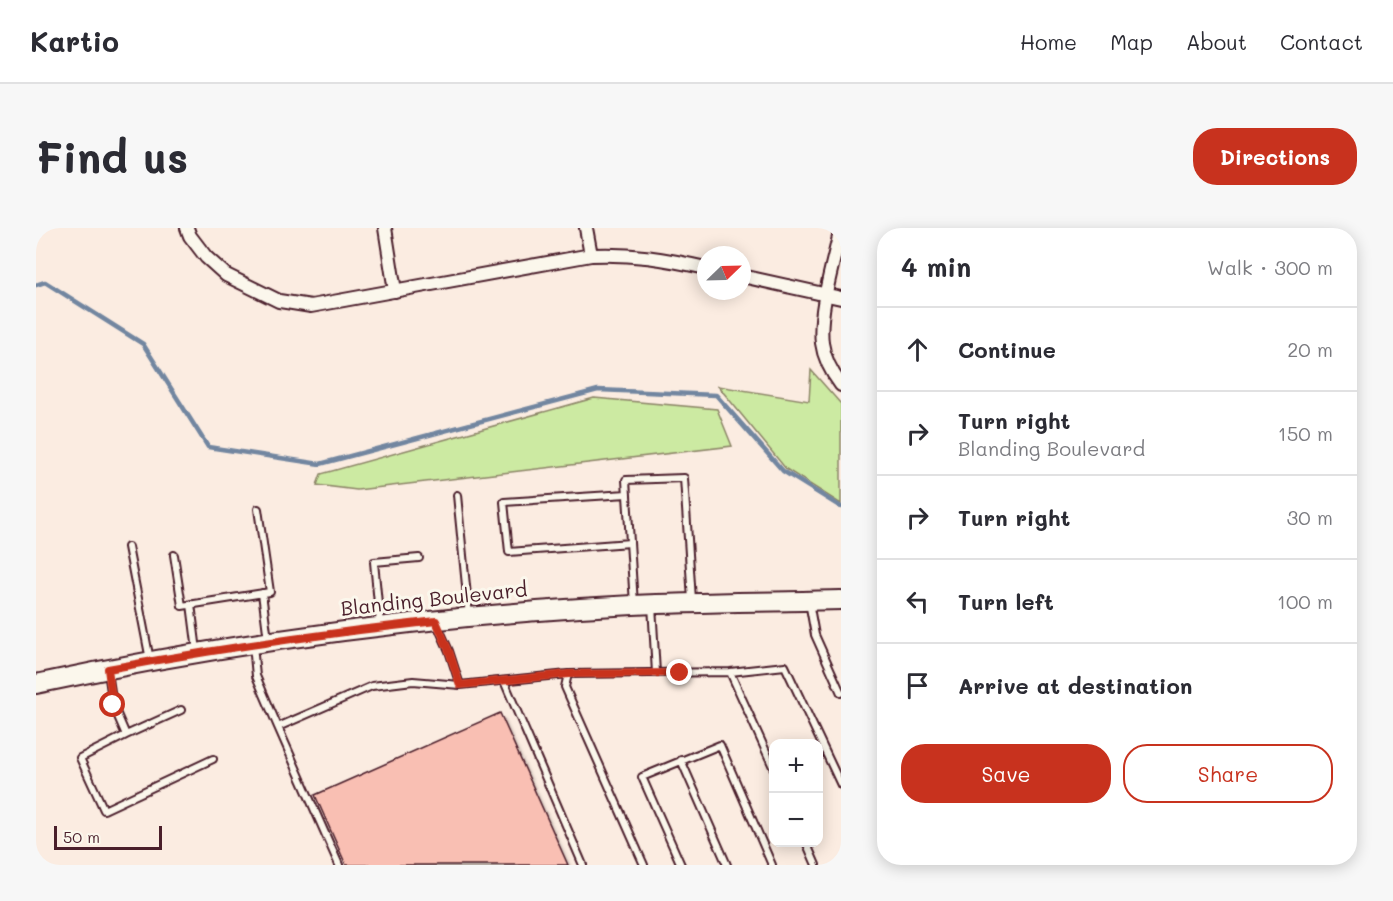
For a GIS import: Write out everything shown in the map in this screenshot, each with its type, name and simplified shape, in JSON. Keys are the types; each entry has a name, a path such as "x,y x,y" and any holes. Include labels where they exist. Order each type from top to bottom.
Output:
{"main road":[{"name":"Blanding Boulevard","path":"36,684 151,661 260,643 436,621 643,605 841,600"}],"street":[{"path":"187,228 206,258 226,275 279,301 311,306 591,255 621,253 653,256 697,266"},
{"path":"385,228 395,291"},
{"path":"586,228 591,255"},
{"path":"841,228 822,322 822,344 833,375 841,385"},
{"path":"751,278 841,298"}],"lane":[{"path":"656,673 630,543 626,480 684,478 692,604"},
{"path":"627,494 504,502 509,552 630,543"},
{"path":"457,495 470,618"},
{"path":"174,555 182,606 270,592 258,509"},
{"path":"128,547 151,661"},
{"path":"380,627 374,562 419,558"},
{"path":"262,593 256,676 339,865"},
{"path":"809,601 814,635 841,693"},
{"path":"191,604 197,653"},
{"path":"436,621 460,685"},
{"path":"278,727 372,686 413,681 460,685 568,674 730,672 785,666 841,785"},
{"path":"108,669 113,705 126,735"},
{"path":"730,672 769,758"},
{"path":"568,674 565,687 644,865"},
{"path":"504,681 583,865"},
{"path":"180,710 80,758 104,810 213,759"},
{"path":"681,865 642,777 720,745 772,865"},
{"path":"681,760 727,865"},
{"path":"808,847 816,865"}],"green space":[{"path":"811,370 841,404 841,504 786,469 718,386 809,401"},
{"path":"594,398 717,409 732,446 357,490 317,485 321,474"}],"building":[{"path":"500,713 568,865 346,865 315,795"}],"waterway":[{"path":"36,285 45,282 143,344 208,447 320,464 598,390 716,395 783,471 841,507"}],"route":[{"path":"113,705 108,669 188,654 338,632 436,621 460,685 568,674 680,673"}]}
